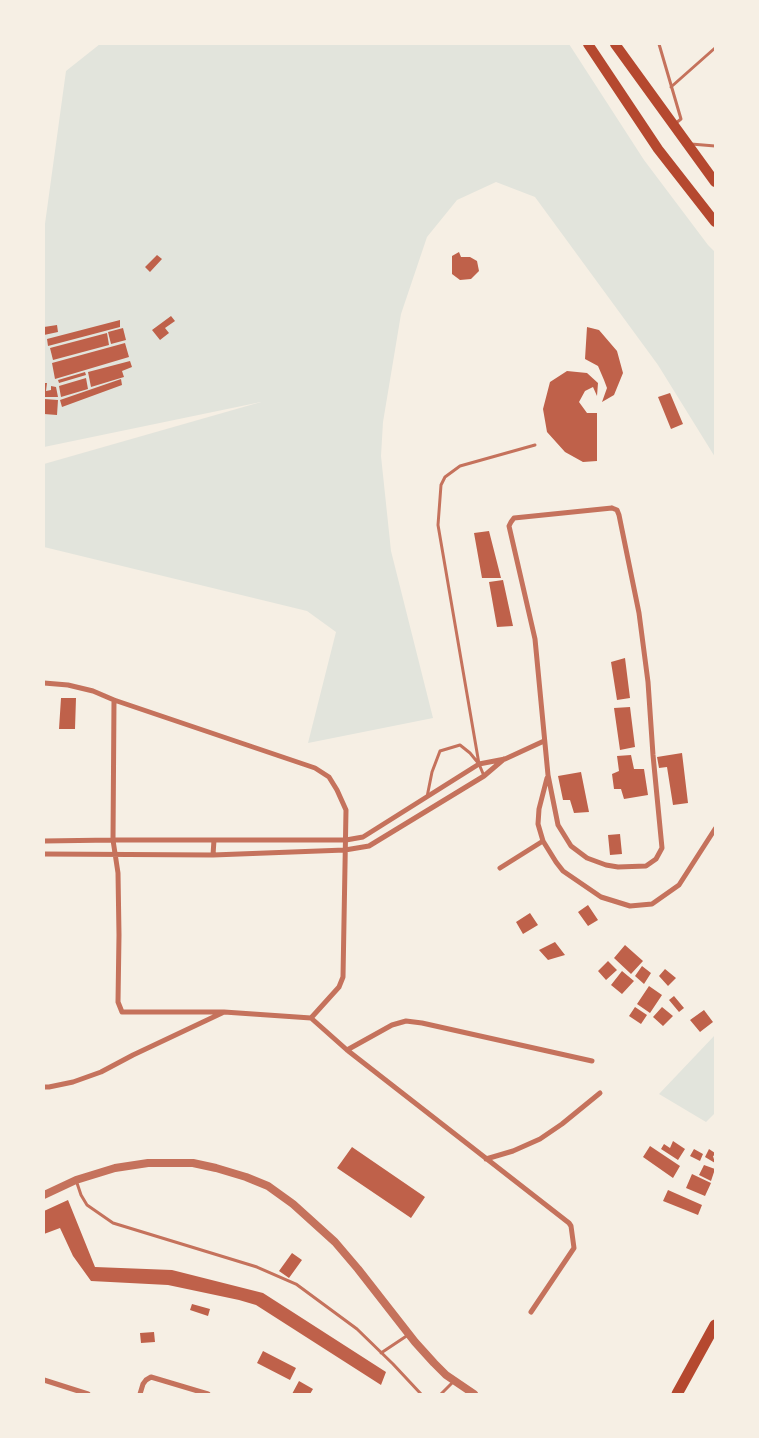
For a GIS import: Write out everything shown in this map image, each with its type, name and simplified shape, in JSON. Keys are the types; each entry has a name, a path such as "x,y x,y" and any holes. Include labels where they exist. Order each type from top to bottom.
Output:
{"highway":[{"path":"677,1394 715,1325"}],"main road":[{"path":"588,44 658,149 715,222"},
{"path":"615,44 715,182"}],"street":[{"path":"612,508 617,510 619,515 639,613 644,652 662,848 656,859 646,866 618,867 587,858 571,846 558,825 548,775 544,741 535,639 509,526 514,518 612,508"},
{"path":"44,683 68,685 93,691 114,700 316,768 329,778 346,810 343,977 339,987 311,1018"},
{"path":"114,700 113,840 118,873 118,1002 122,1012 224,1012 311,1018 347,1050 571,1226 574,1248 531,1312"},
{"path":"44,841 346,840 362,837 479,764 505,759 544,741"},
{"path":"44,854 213,855 346,850 369,846 484,776 505,759"},
{"path":"548,775 539,809 538,824 543,841 563,871 601,897 630,906 652,904 679,885 715,829"},
{"path":"213,855 214,840"},
{"path":"500,868 543,841"},
{"path":"44,1087 74,1082 101,1072 224,1012"},
{"path":"347,1050 392,1025 406,1021 592,1062"},
{"path":"486,1158 512,1151 540,1139 600,1093"},
{"path":"44,1195 76,1180 115,1168 170,1162 193,1163 216,1168 268,1186 293,1204 335,1242 434,1363 454,1381 474,1394"},
{"path":"140,1394 143,1384 151,1377 208,1394"},
{"path":"44,1380 88,1394"}],"lane":[{"path":"659,44 681,119 673,125"},
{"path":"671,87 715,48"},
{"path":"687,144 715,146"},
{"path":"484,776 479,764 438,524 441,485 446,477 460,466 535,445"},
{"path":"427,797 432,772 440,751 460,745 479,764"},
{"path":"76,1180 81,1195 87,1204 113,1223 257,1267 296,1284 357,1329 420,1394"},
{"path":"381,1353 410,1334"},
{"path":"441,1394 454,1381"}],"shaded area":[{"path":"100,44 569,44 644,160 715,252 715,457 658,365 535,197 496,182 457,200 427,237 401,314 383,422 381,456 391,551 433,718 308,743 336,632 307,611 44,547 44,464 261,402 44,447 44,231 66,71"},
{"path":"715,1035 715,1113 706,1122 659,1094"}],"building":[{"path":"459,252 461,257 470,257 477,261 479,271 471,279 460,280 452,274 452,256"},
{"path":"157,255 162,259 150,272 145,267"},
{"path":"171,316 175,321 165,328 169,333 160,340 152,330"},
{"path":"120,320 120,327 48,346 47,339"},
{"path":"57,325 58,332 44,335 44,327"},
{"path":"587,327 599,330 617,351 623,373 614,395 602,402 607,388 604,380 598,366 585,359"},
{"path":"123,328 126,340 111,344 108,332"},
{"path":"107,333 109,345 53,360 50,348"},
{"path":"125,343 129,357 55,379 52,363"},
{"path":"130,361 132,367 122,371 124,377 91,387 88,372"},
{"path":"567,371 587,373 598,383 597,396 593,387 585,391 579,402 587,413 597,413 597,461 583,462 565,452 547,432 543,409 550,382"},
{"path":"85,372 86,375 59,383 58,380"},
{"path":"86,378 88,389 61,397 59,386"},
{"path":"121,379 122,385 62,407 60,400"},
{"path":"44,383 47,383 46,391 51,390 51,386 56,387 58,397 44,397"},
{"path":"670,393 683,424 671,429 658,397"},
{"path":"44,399 58,400 57,415 44,414"},
{"path":"489,531 501,578 482,578 474,533"},
{"path":"503,580 513,626 497,627 489,582"},
{"path":"625,658 630,698 617,700 611,662"},
{"path":"61,698 76,698 75,729 59,729"},
{"path":"630,707 635,747 620,750 614,708"},
{"path":"682,753 688,803 673,805 667,767 659,768 657,757"},
{"path":"631,755 634,769 644,769 648,795 624,799 621,789 614,789 612,774 619,771 617,756"},
{"path":"581,772 589,812 574,813 570,800 563,800 558,776"},
{"path":"620,834 622,854 610,855 608,835"},
{"path":"588,905 598,920 588,926 578,912"},
{"path":"530,913 538,925 523,934 516,922"},
{"path":"555,942 565,955 548,960 539,950"},
{"path":"625,945 643,961 631,974 614,958"},
{"path":"608,961 617,970 606,980 598,971"},
{"path":"642,966 651,973 644,984 635,976"},
{"path":"665,969 676,978 668,986 659,976"},
{"path":"622,971 634,981 622,994 611,985"},
{"path":"649,986 662,995 650,1013 637,1004"},
{"path":"674,996 684,1008 679,1012 669,1000"},
{"path":"635,1007 647,1015 641,1024 629,1016"},
{"path":"662,1007 673,1016 663,1026 653,1017"},
{"path":"704,1010 713,1022 700,1032 690,1020"},
{"path":"673,1141 685,1149 678,1160 661,1149 664,1144 670,1148"},
{"path":"650,1146 680,1166 673,1178 643,1157"},
{"path":"352,1147 425,1197 411,1218 337,1168"},
{"path":"694,1149 703,1154 700,1161 690,1156"},
{"path":"709,1149 715,1153 713,1156 715,1163 705,1157"},
{"path":"704,1165 715,1169 711,1181 699,1175"},
{"path":"692,1174 711,1183 705,1196 686,1188"},
{"path":"668,1190 702,1205 698,1215 663,1201"},
{"path":"68,1200 95,1267 172,1270 263,1293 386,1372 381,1385 256,1305 168,1285 91,1281 73,1256 60,1228 44,1234 44,1211"},
{"path":"292,1253 302,1260 289,1278 279,1271"},
{"path":"192,1304 210,1309 208,1316 190,1310"},
{"path":"154,1332 155,1342 141,1343 140,1333"},
{"path":"263,1351 296,1368 290,1380 257,1363"},
{"path":"299,1381 313,1389 310,1394 292,1394"}]}
